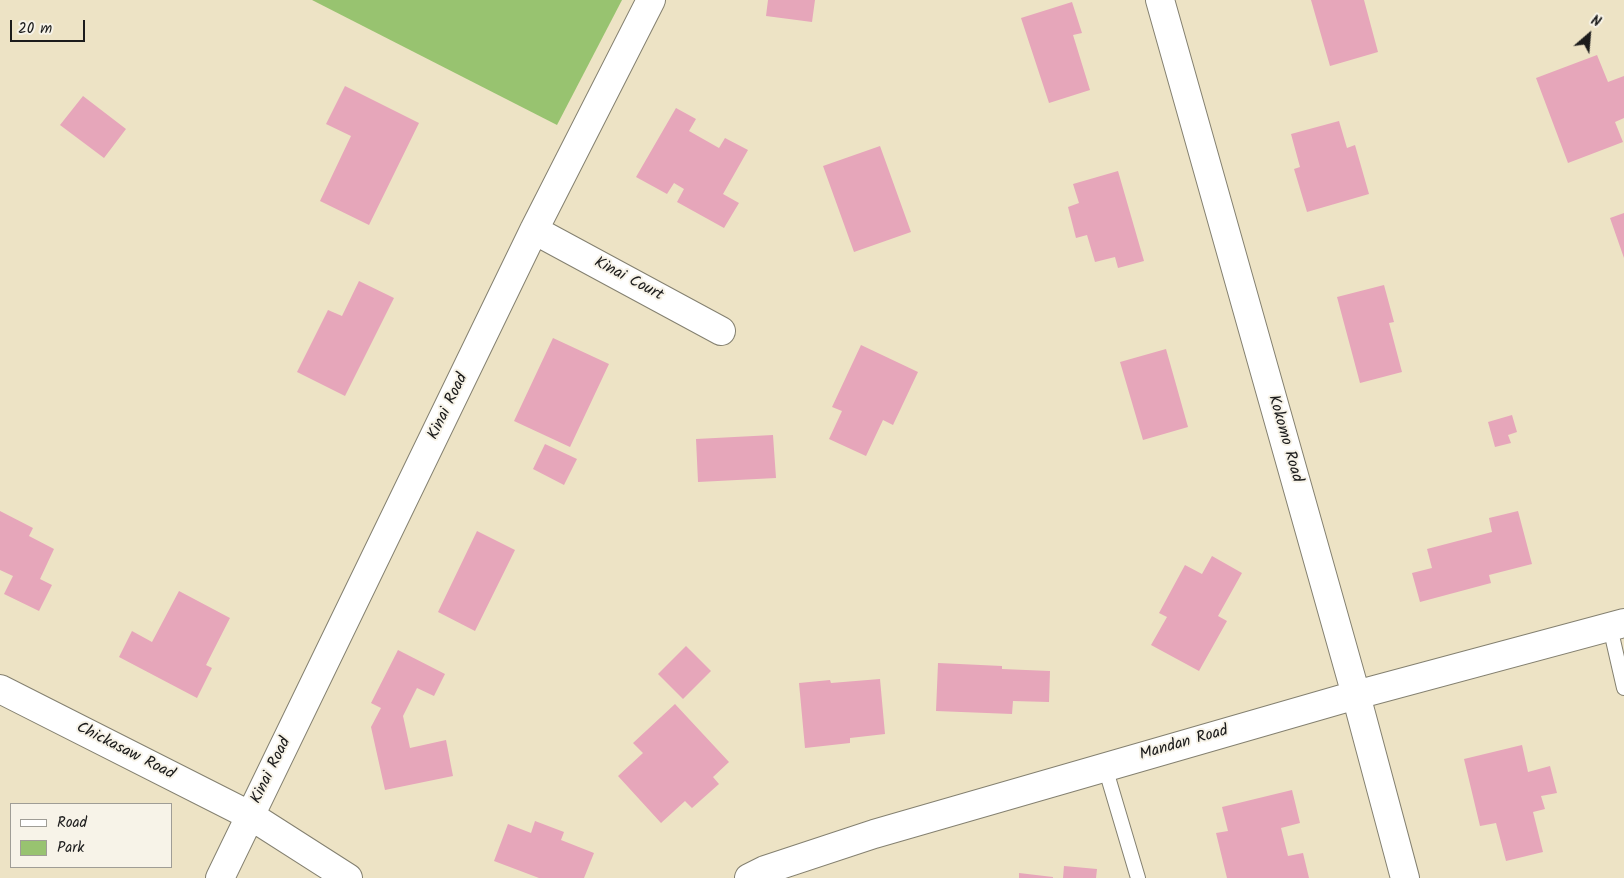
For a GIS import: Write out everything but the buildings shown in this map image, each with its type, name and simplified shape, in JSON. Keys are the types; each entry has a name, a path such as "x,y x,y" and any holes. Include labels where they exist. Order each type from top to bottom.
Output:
{"street":[{"name":"Kinai Road","path":"220,878 534,230 651,0"},
{"name":"Kokomo Road","path":"1160,0 1356,695 1405,878"},
{"name":"Kinai Court","path":"534,230 721,331"},
{"name":"Mandan Road","path":"748,878 765,870 874,834 1356,695 1617,625"},
{"name":"Chickasaw Road","path":"0,689 251,816"},
{"name":"Kinai Road","path":"251,816 348,878"}],"lane":[{"path":"1617,625 1624,688"},
{"path":"1106,767 1138,878"}],"green space":[{"path":"312,0 622,0 557,125"}]}
